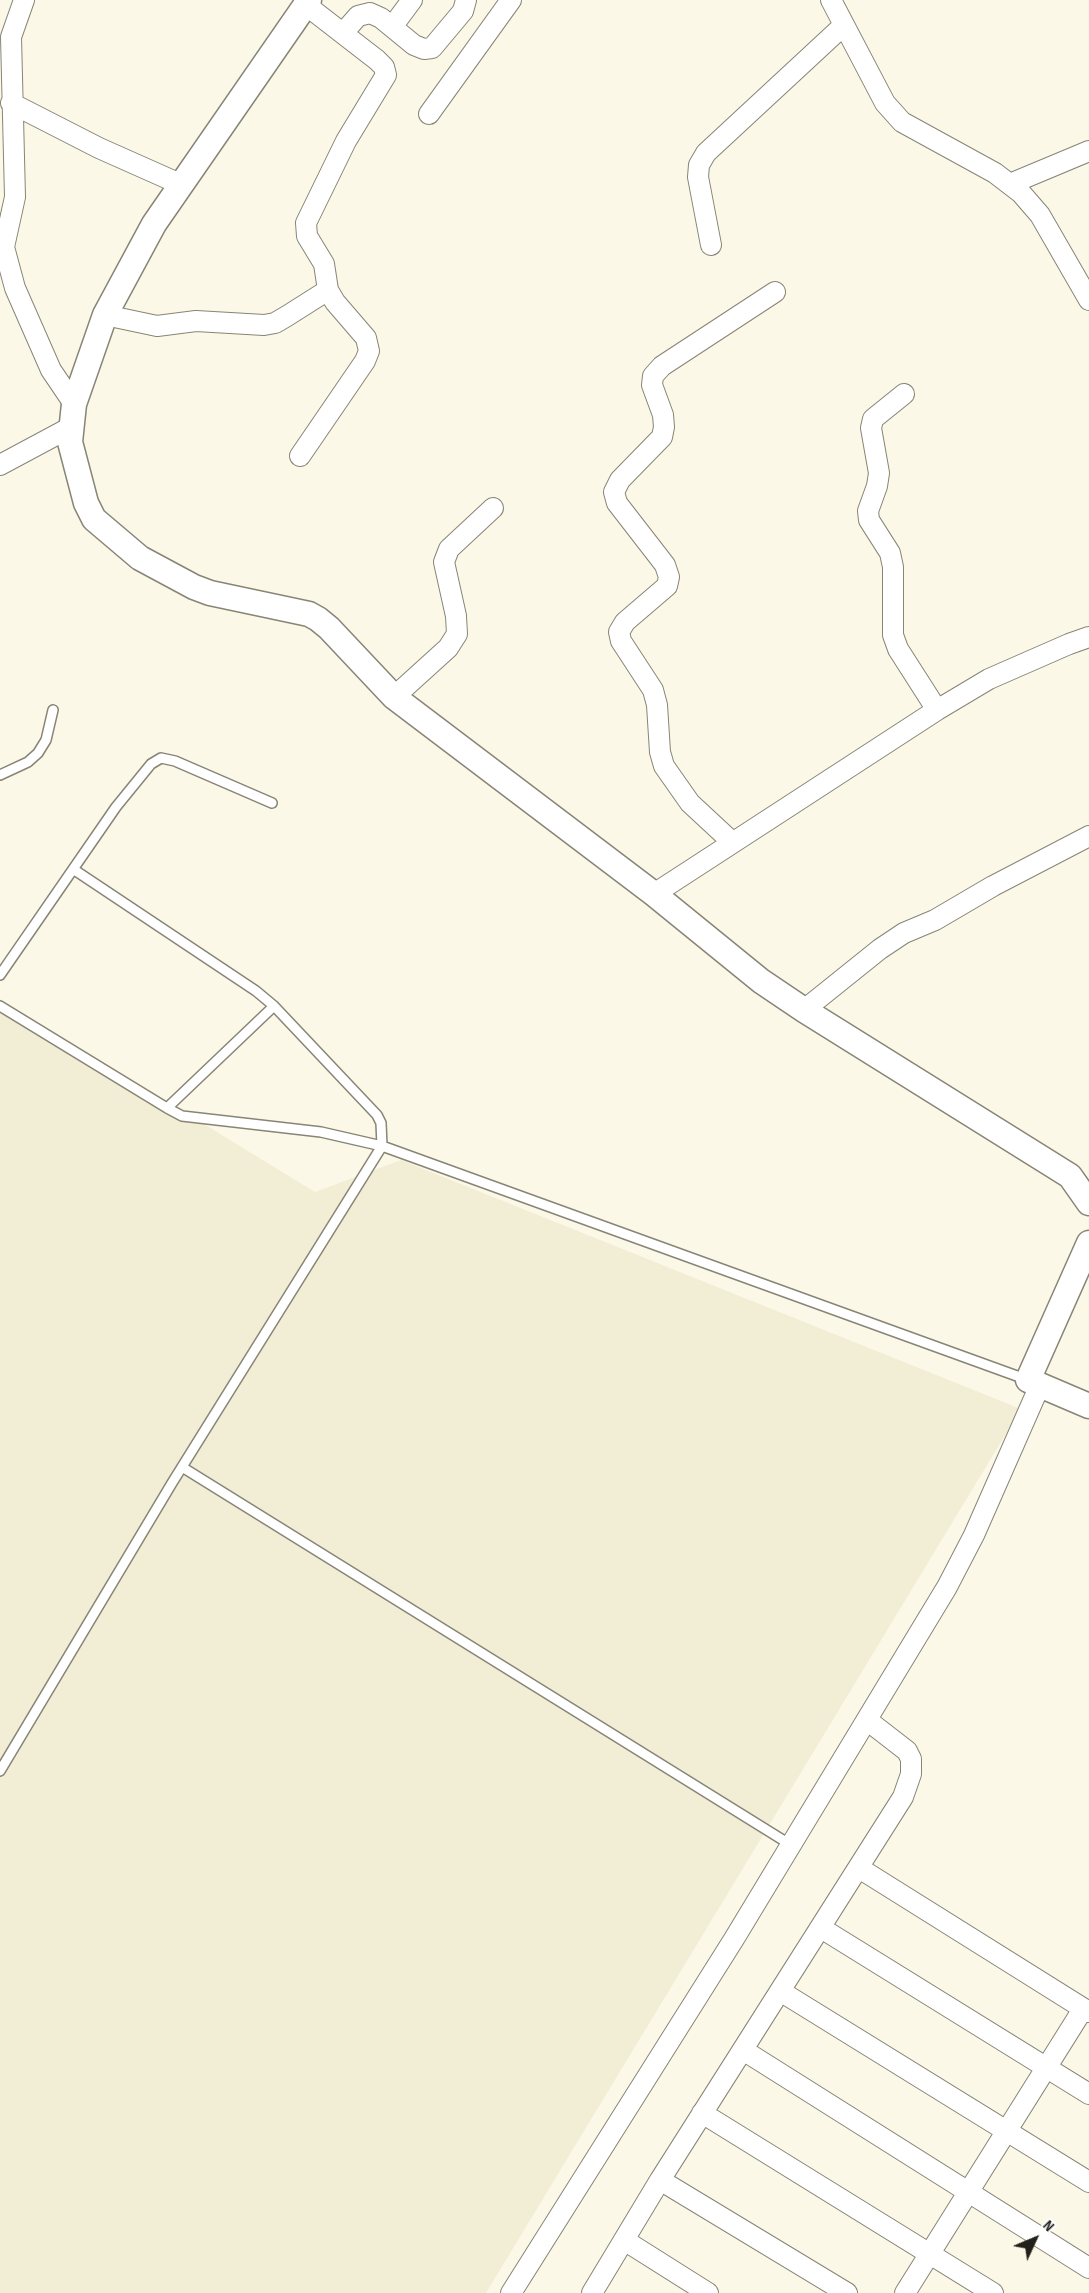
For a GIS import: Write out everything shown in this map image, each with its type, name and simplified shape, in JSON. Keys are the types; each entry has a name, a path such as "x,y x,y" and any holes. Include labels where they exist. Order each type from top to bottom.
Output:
{"street":[{"path":"24,0 11,37 15,196 4,247 15,288 73,415"},
{"path":"392,27 412,0"},
{"path":"343,33 358,16 370,13 381,18 414,45 424,49 432,48 464,11 466,0"},
{"path":"429,114 511,0"},
{"path":"831,0 885,103 902,122 995,172 1021,193 1040,215 1089,300"},
{"path":"300,456 365,361 369,351 366,338 328,290 324,264 307,236 306,223 346,141 386,75 384,67 308,3 180,184 149,233 105,315 73,415 71,451 90,512 101,526 128,550 202,590 309,614 318,619 394,697 654,894 761,981 1070,1176 1089,1203"},
{"path":"711,245 698,177 699,165 706,153 844,25"},
{"path":"11,103 99,148 180,184"},
{"path":"1010,184 1089,150"},
{"path":"105,315 157,326 196,321 264,325 275,323 328,290"},
{"path":"732,842 690,803 664,766 660,752 657,705 653,690 621,641 619,632 625,622 667,586 669,577 665,564 617,503 614,492 620,480 662,437 663,415 652,385 653,376 662,366 774,292"},
{"path":"904,394 873,418 871,428 879,473 868,511 869,520 890,553 893,567 893,635 897,649 937,710"},
{"path":"0,465 73,415"},
{"path":"394,697 448,648 457,634 456,616 444,562 449,549 493,508"},
{"path":"654,894 937,710 989,679 1089,637"},
{"path":"804,1010 880,949 904,933 935,920 993,886 1089,836"},
{"path":"511,2293 791,1845 947,1587 974,1535 1089,1243"},
{"path":"1034,1383 1089,1406"},
{"path":"592,2293 660,2180 903,1797 911,1774 911,1759 907,1751 867,1720"},
{"path":"859,1868 1086,2011 1047,2068 905,2293"},
{"path":"821,1928 1089,2094"},
{"path":"780,1992 1089,2182"},
{"path":"743,2050 1089,2268"},
{"path":"702,2114 993,2293"},
{"path":"660,2180 847,2293"},
{"path":"624,2240 708,2293"}],"lane":[{"path":"0,775 28,762 38,753 46,740 53,710"},
{"path":"0,975 124,798 151,764 161,758 174,761 272,803"},
{"path":"0,1770 182,1467 382,1146 381,1123 377,1115 274,1006 256,991 73,870"},
{"path":"0,1006 182,1116 302,1129 382,1146 1034,1383"},
{"path":"166,1108 274,1006"},
{"path":"182,1467 791,1845"}],"shaded area":[{"path":"0,999 315,1192 401,1160 1021,1409 486,2293 0,2293"}]}
